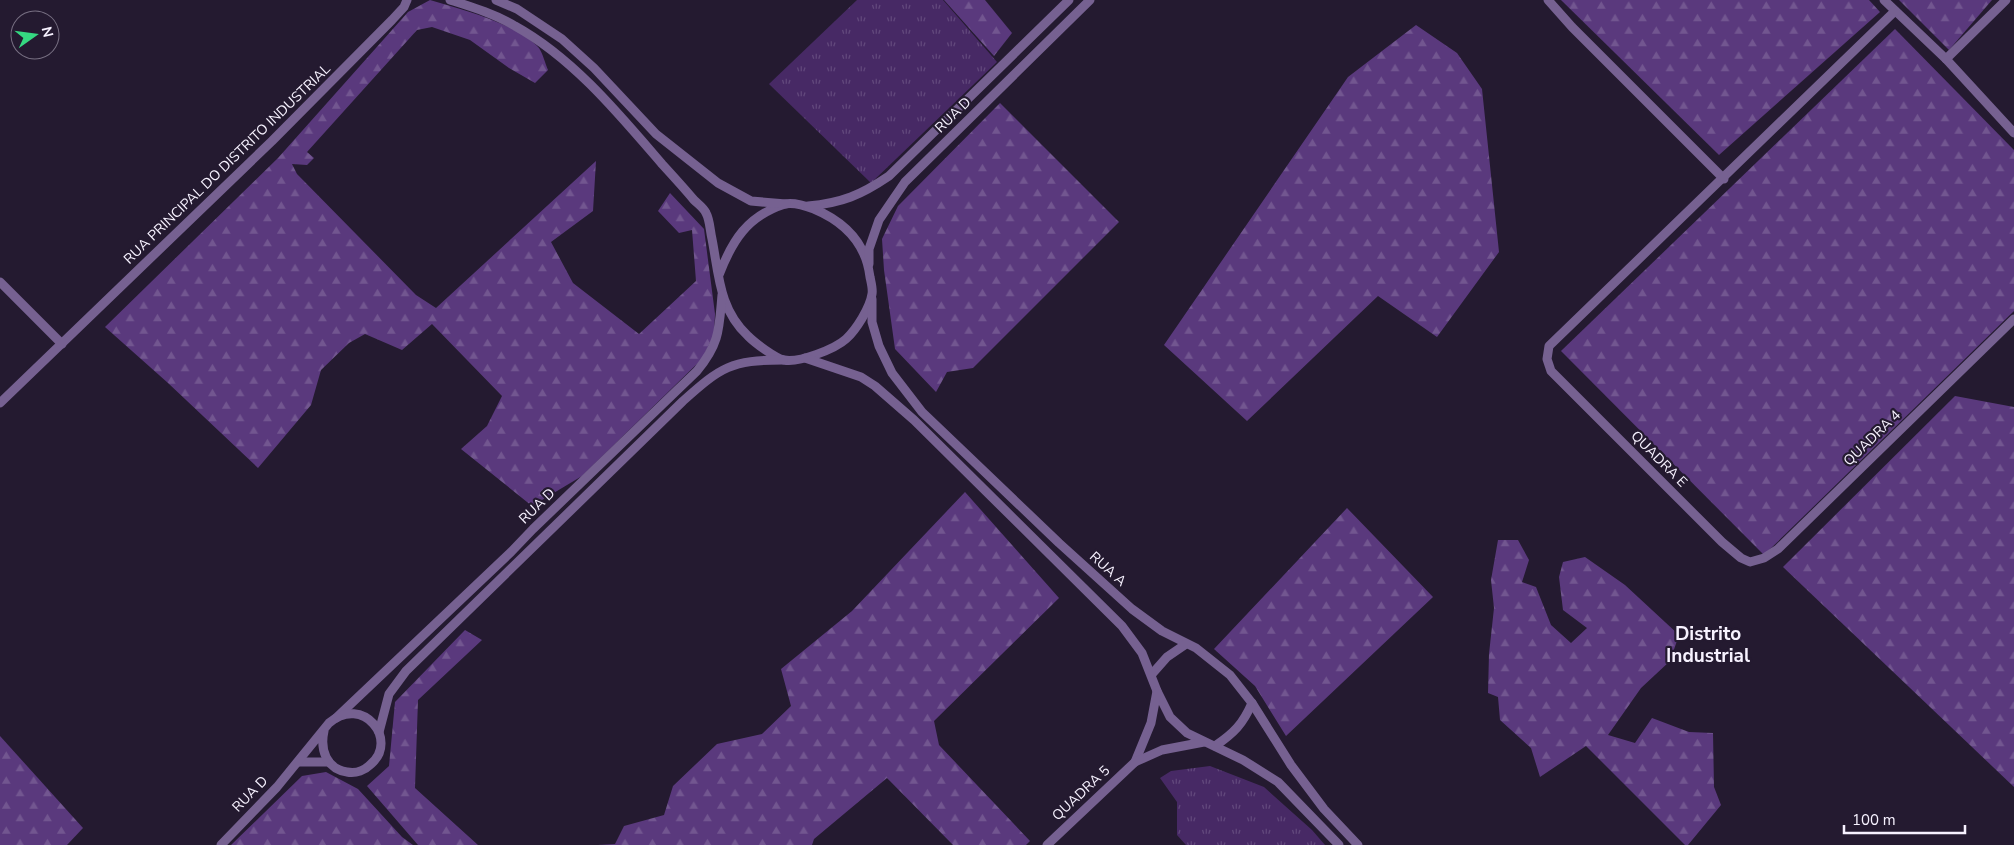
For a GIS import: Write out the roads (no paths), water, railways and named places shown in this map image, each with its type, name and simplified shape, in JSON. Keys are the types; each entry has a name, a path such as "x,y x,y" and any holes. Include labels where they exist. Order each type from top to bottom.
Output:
{"street":[{"name":"RUA PRINCIPAL DO DISTRITO INDUSTRIAL","path":"0,403 272,141 392,20 404,7 406,0"},
{"path":"450,0 484,10 516,26 553,52 586,82 707,214 722,295 732,316 746,334 758,345 784,360 805,358 845,341 860,322 872,294 869,269 860,245 846,227 828,215 805,206 751,201 718,184 656,134 594,68 562,39 517,9 496,0"},
{"name":"RUA D","path":"805,206 830,204 853,197 866,192 889,176 1069,0"},
{"name":"RUA D","path":"869,269 869,249 879,220 905,182 1090,0"},
{"path":"1548,0 1578,33 1724,178"},
{"path":"1884,0 1946,59 2014,133"},
{"path":"1946,59 2006,0"},
{"name":"QUADRA E","path":"1742,558 1722,542 1550,370 1547,359 1549,346 1895,11"},
{"path":"553,52 562,39"},
{"path":"718,275 727,254 742,230 756,218 786,204"},
{"path":"0,282 62,344"},
{"name":"RUA A","path":"872,294 872,322 878,346 892,373 922,412 1132,609 1162,631 1215,662 1230,676 1252,703 1291,765 1324,809 1358,845"},
{"name":"RUA D","path":"336,718 511,552 697,371 708,357 718,336 722,295"},
{"name":"QUADRA 4","path":"1742,558 1750,562 1764,558 1778,549 2014,319"},
{"path":"805,358 861,377 876,386 914,420 1122,626 1142,653 1170,717 1187,733 1243,760 1278,782 1339,845"},
{"name":"RUA D","path":"379,732 388,694 406,671 712,376 729,366 754,360 784,360"},
{"path":"972,478 980,468"},
{"path":"511,552 521,559"},
{"path":"1152,674 1186,644"},
{"name":"QUADRA 5","path":"1135,762 1151,723 1157,691"},
{"path":"1215,746 1234,733 1246,717 1252,703"},
{"path":"345,714 360,715 373,723 379,732 381,742 379,752 367,768 357,772 337,769 323,753 324,731 336,718 345,714"},
{"name":"RUA D","path":"221,845 299,762 324,731"},
{"name":"QUADRA 5","path":"1047,845 1135,762 1162,750 1180,745 1204,742"},
{"path":"299,762 329,762"}],"district":[{"name":"Distrito Industrial","path":"1708,645"}]}
